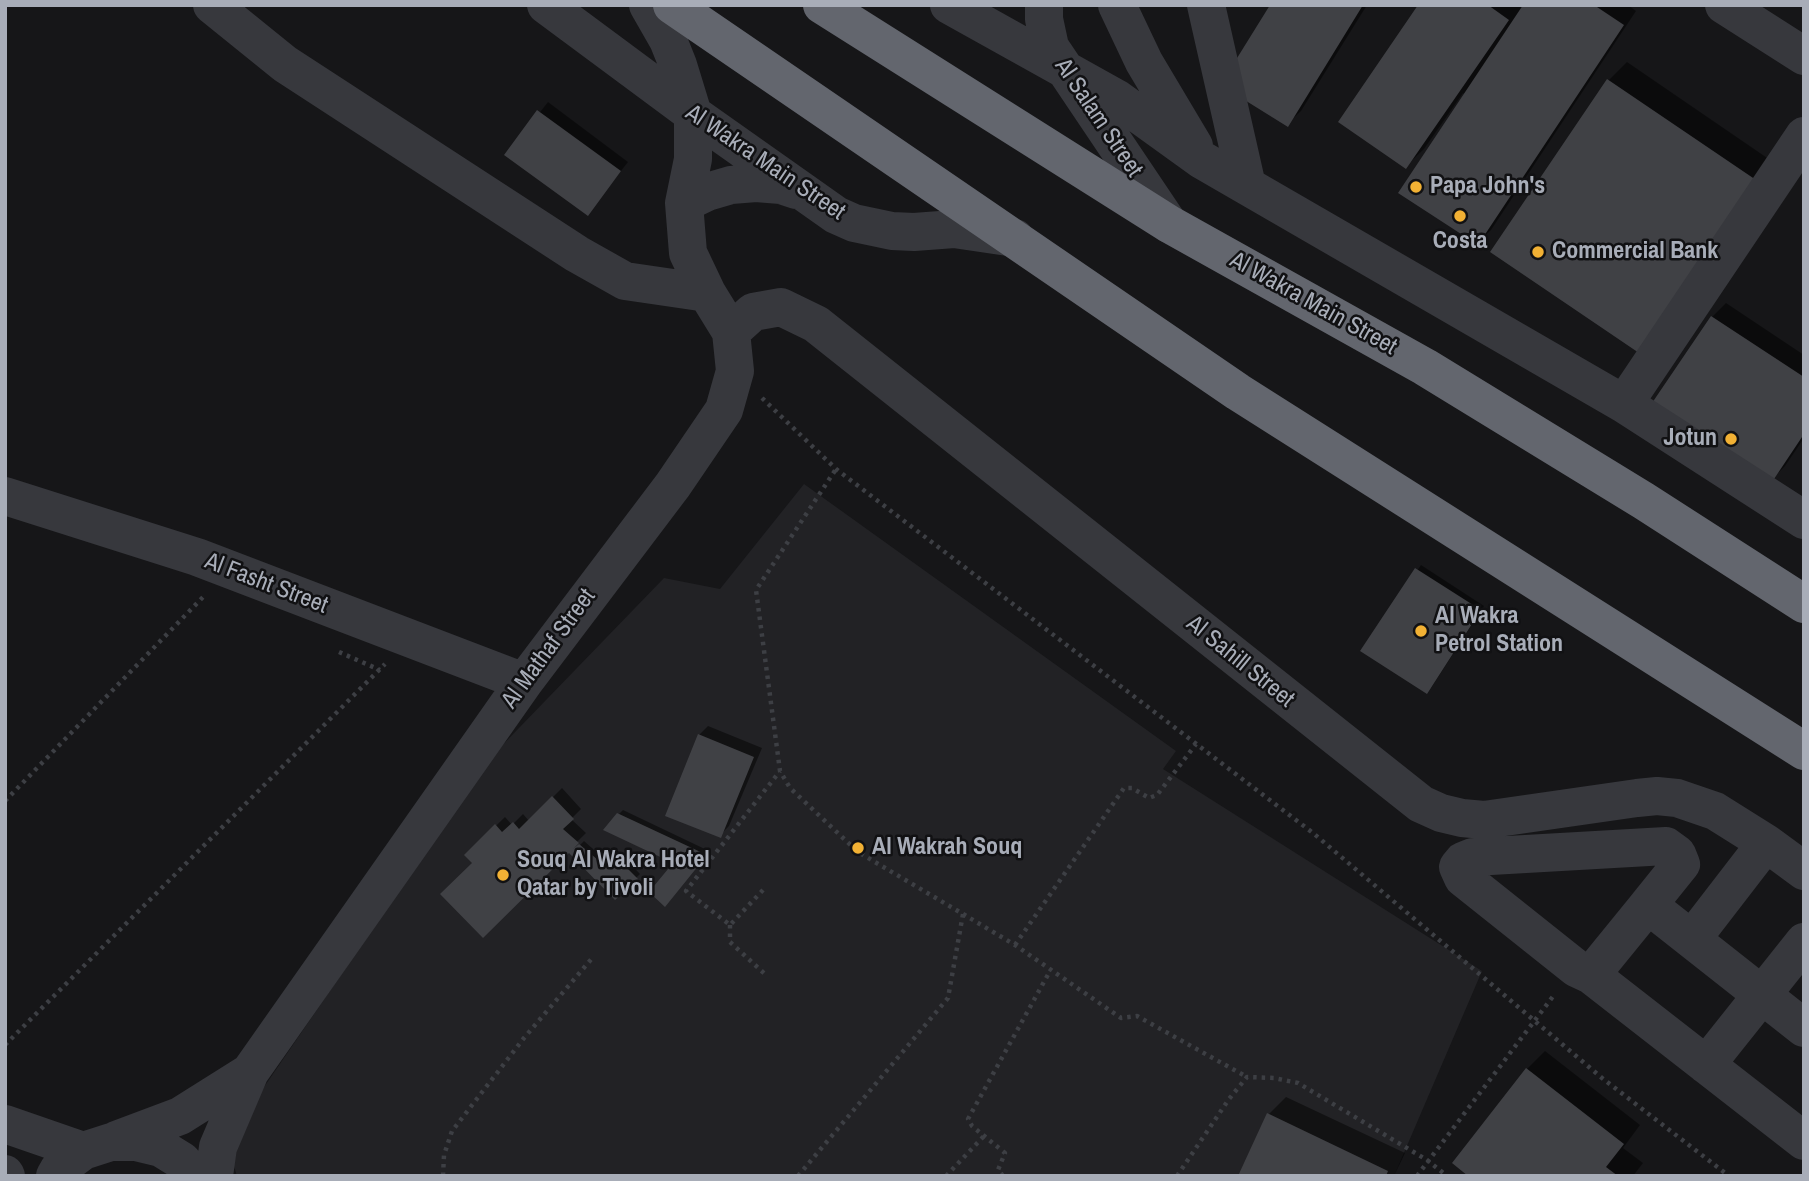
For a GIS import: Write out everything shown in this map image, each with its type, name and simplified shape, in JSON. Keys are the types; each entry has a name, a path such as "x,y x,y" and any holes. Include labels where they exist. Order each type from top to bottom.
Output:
{"highway":[{"name":"Al Wakra Main Street","path":"672,5 1238,392 1804,751"},
{"name":"Al Wakra Main Street","path":"821,5 1169,223 1425,367 1644,501 1804,604"}],"street":[{"path":"212,5 285,64 577,254 625,281 707,293"},
{"name":"Al Wakra Main Street","path":"547,5 693,114 836,215 873,228 914,232 933,229 964,230 1015,238"},
{"name":"Al Mathaf Street","path":"214,1176 218,1147 250,1072 524,682 688,464 724,410 735,372 731,331 707,293 688,253 684,203 693,159 693,114 678,65 648,5"},
{"path":"949,5 1116,97 1202,160 1797,503"},
{"name":"Al Salam Street","path":"1044,5 1050,47 1169,223"},
{"path":"1117,5 1143,62 1202,160"},
{"path":"1206,5 1247,186"},
{"path":"1724,5 1804,56"},
{"path":"1624,404 1804,136"},
{"path":"684,203 731,185 756,183 805,193"},
{"name":"Al Sahill Street","path":"731,331 753,312 781,307 816,324 1421,804 1452,816 1484,820 1637,798 1677,798 1715,811 1804,871"},
{"name":"Al Fasht Street","path":"5,496 197,557 524,682"},
{"path":"1692,939 1766,843"},
{"path":"1584,972 1648,905 1681,863 1677,854 1666,846 1473,857 1462,861 1458,873 1463,878 1584,972 1804,1141"},
{"path":"1648,905 1804,1028"},
{"path":"1706,1065 1804,916"},
{"path":"1755,990 1804,942"},
{"name":"Al Mathaf Street","path":"83,1156 180,1116 250,1072"},
{"path":"5,1124 83,1156 136,1142 161,1148 182,1161 195,1176"}],"path":[{"path":"735,372 836,469 1313,834 1602,1078 1728,1176"},
{"path":"836,469 756,590 780,771 790,788 858,852 1015,945 1121,1018 1137,1016 1247,1077 1274,1078 1298,1083 1427,1160 1447,1176"},
{"path":"5,800 211,589"},
{"path":"5,1045 380,670"},
{"path":"1015,945 1124,788 1132,788 1149,798 1157,795 1196,744"},
{"path":"730,925 686,891 780,771"},
{"path":"763,890 730,925 730,942 766,975"},
{"path":"798,1176 948,998 963,914"},
{"path":"443,1176 444,1155 452,1131 524,1038 594,956"},
{"path":"1003,1176 998,1170 1005,1153 972,1126 968,1119 1051,971"},
{"path":"1417,1176 1532,1020 1584,972"},
{"path":"1177,1176 1247,1077"},
{"path":"946,1176 985,1136"}],"shaded area":[{"name":"Al Wakrah Souq","path":"804,484 1176,751 1163,769 1482,971 1394,1176 237,1176 230,1154 238,1125 488,760 664,578 720,589"}],"building":[{"path":"1270,5 1363,5 1288,127 1243,99 1229,71"},
{"path":"1418,5 1488,5 1509,20 1406,169 1338,122"},
{"path":"1523,5 1594,5 1624,25 1478,245 1398,193"},
{"path":"1607,79 1759,182 1642,355 1490,252"},
{"path":"537,110 621,171 588,216 504,155"},
{"path":"1711,316 1804,377 1804,434 1772,482 1652,403"},
{"name":"Al Wakra Petrol Station","path":"1415,568 1481,610 1427,694 1360,651"},
{"path":"698,734 754,757 721,838 665,816"},
{"name":"Souq Al Wakra Hotel Qatar by Tivoli","path":"552,796 574,819 563,829 579,843 573,849 579,844 598,860 609,850 638,879 615,900 569,853 483,938 440,894 472,863 464,855 495,824 502,832 513,822 519,829"},
{"path":"617,813 707,855 665,907 649,892 673,863 603,830"},
{"path":"1526,1068 1624,1144 1606,1167 1618,1176 1468,1176 1452,1163"},
{"path":"1267,1113 1388,1171 1386,1176 1238,1176"}],"place":[{"name":"Papa John's","path":"1416,187"},
{"name":"Costa","path":"1460,216"},
{"name":"Commercial Bank","path":"1538,252"},
{"name":"Jotun","path":"1731,439"},
{"name":"Al Wakra Petrol Station","path":"1421,631"},
{"name":"Al Wakrah Souq","path":"858,848"},
{"name":"Souq Al Wakra Hotel Qatar by Tivoli","path":"503,875"}]}
